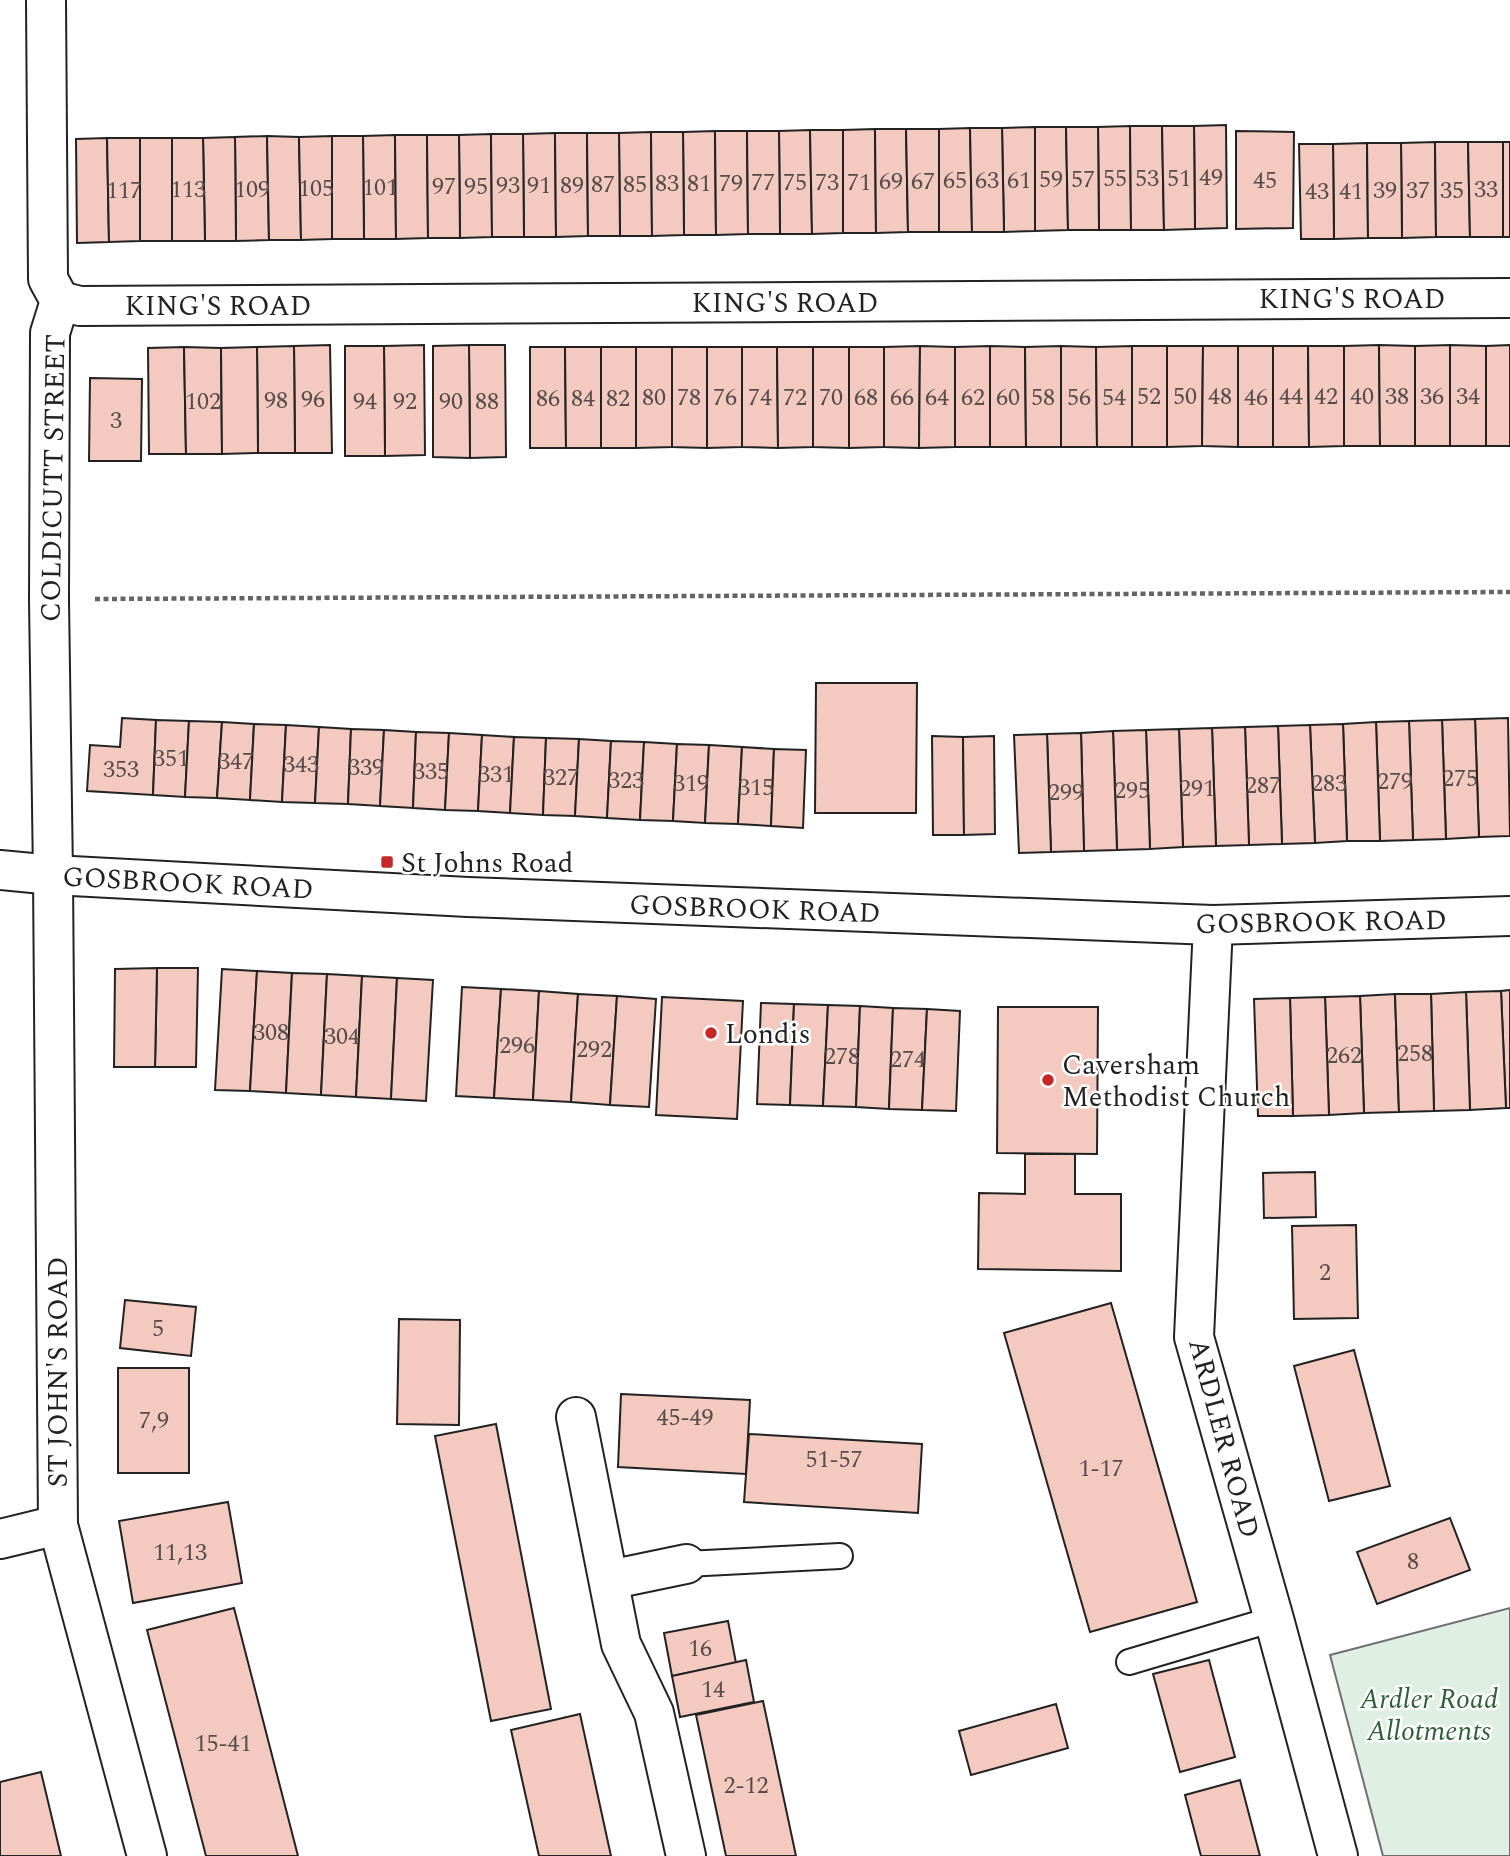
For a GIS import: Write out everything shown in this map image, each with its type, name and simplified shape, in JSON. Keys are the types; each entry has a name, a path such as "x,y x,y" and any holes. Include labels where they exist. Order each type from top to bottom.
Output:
{"street":[{"name":"COLDICUTT STREET","path":"46,0 48,279 60,300 50,333 49,600 53,875"},
{"name":"KING'S ROAD","path":"60,300 80,306 1510,298"},
{"name":"GOSBROOK ROAD","path":"0,870 468,897 1213,925 1510,916"},
{"name":"ST JOHN'S ROAD","path":"53,875 58,1525 147,1856"},
{"name":"ARDLER ROAD","path":"1213,925 1194,1337 1339,1856"},
{"path":"576,1417 621,1644 654,1713 686,1856"},
{"path":"0,1539 58,1525"},
{"path":"610,1580 686,1564"}],"lane":[{"path":"686,1564 840,1556"},
{"path":"1129,1662 1274,1619"}],"path":[{"path":"49,600 1510,592"}],"green space":[{"name":"Ardler Road Allotments","path":"1510,1608 1510,1856 1383,1856 1330,1655"}],"building":[{"path":"1226,125 1227,228 1195,229 1194,126"},
{"path":"1130,126 1131,230 1099,230 1098,127"},
{"path":"1130,126 1162,126 1164,230 1131,230"},
{"path":"1162,126 1194,126 1195,229 1164,230"},
{"path":"1035,127 1035,231 1004,232 1002,128"},
{"path":"1035,127 1066,127 1068,230 1035,231"},
{"path":"1066,127 1098,127 1099,230 1068,230"},
{"path":"970,128 972,232 939,232 939,129"},
{"path":"970,128 1002,128 1004,232 972,232"},
{"path":"875,129 876,233 843,233 843,130"},
{"path":"875,129 906,129 908,232 876,233"},
{"path":"906,129 939,129 939,232 908,232"},
{"path":"810,130 812,234 780,234 779,131"},
{"path":"810,130 843,130 843,233 812,234"},
{"path":"715,131 716,235 684,235 683,132"},
{"path":"715,131 747,131 748,234 716,235"},
{"path":"747,131 779,131 780,234 748,234"},
{"path":"1236,131 1294,132 1293,228 1236,229"},
{"path":"651,132 652,236 620,236 619,133"},
{"path":"651,132 683,132 684,235 652,236"},
{"path":"555,133 556,237 524,237 523,134"},
{"path":"555,133 587,133 588,236 556,237"},
{"path":"587,133 619,133 620,236 588,236"},
{"path":"491,134 492,237 460,238 459,135"},
{"path":"491,134 523,134 524,237 492,237"},
{"path":"395,135 396,239 364,239 363,136"},
{"path":"395,135 427,135 428,238 396,239"},
{"path":"427,135 459,135 460,238 428,238"},
{"path":"267,136 269,240 236,241 235,137"},
{"path":"267,136 299,137 301,240 269,240"},
{"path":"332,136 332,239 301,240 299,137"},
{"path":"332,136 363,136 364,239 332,239"},
{"path":"235,137 236,241 205,241 203,138"},
{"path":"107,138 109,242 77,243 76,139"},
{"path":"107,138 140,138 140,241 109,242"},
{"path":"140,138 172,138 172,241 140,241"},
{"path":"172,138 203,138 205,241 172,241"},
{"path":"1435,142 1436,237 1402,238 1401,143"},
{"path":"1435,142 1468,142 1470,237 1436,237"},
{"path":"1468,142 1503,142 1503,237 1470,237"},
{"path":"1503,142 1510,142 1510,237 1503,237"},
{"path":"1367,143 1368,238 1334,239 1333,144"},
{"path":"1367,143 1401,143 1402,238 1368,238"},
{"path":"1299,144 1333,144 1334,239 1301,239"},
{"path":"330,345 332,453 295,453 294,346"},
{"path":"424,345 425,455 385,456 384,346"},
{"path":"469,345 505,345 506,457 470,458"},
{"path":"469,345 470,458 433,457 433,346"},
{"path":"1379,345 1380,446 1344,446 1344,346"},
{"path":"1379,345 1415,346 1415,446 1380,446"},
{"path":"1450,345 1450,446 1415,446 1415,346"},
{"path":"1450,345 1486,346 1486,446 1450,446"},
{"path":"1510,345 1510,446 1486,446 1486,346"},
{"path":"294,346 295,453 258,453 257,347"},
{"path":"345,346 384,346 385,456 345,456"},
{"path":"920,346 919,448 884,447 884,347"},
{"path":"920,346 955,347 955,447 919,448"},
{"path":"990,346 990,447 955,447 955,347"},
{"path":"990,346 1025,347 1026,447 990,447"},
{"path":"1061,346 1061,447 1026,447 1025,347"},
{"path":"1061,346 1096,347 1097,447 1061,447"},
{"path":"1132,346 1132,447 1097,447 1096,347"},
{"path":"1132,346 1167,346 1167,447 1132,447"},
{"path":"1167,346 1203,346 1202,446 1167,447"},
{"path":"1203,346 1238,346 1238,447 1202,446"},
{"path":"1238,346 1273,346 1273,447 1238,447"},
{"path":"1273,346 1308,346 1309,447 1273,447"},
{"path":"1308,346 1344,346 1344,446 1309,447"},
{"path":"184,347 186,454 149,454 148,348"},
{"path":"184,347 221,348 222,454 186,454"},
{"path":"257,347 258,453 222,454 221,348"},
{"path":"530,347 565,347 566,448 530,448"},
{"path":"565,347 601,347 601,448 566,448"},
{"path":"601,347 636,347 636,448 601,448"},
{"path":"636,347 672,347 672,447 636,448"},
{"path":"672,347 707,347 707,448 672,447"},
{"path":"707,347 742,347 742,447 707,448"},
{"path":"742,347 777,347 778,448 742,447"},
{"path":"777,347 813,347 813,447 778,448"},
{"path":"813,347 849,347 849,448 813,447"},
{"path":"849,347 884,347 884,447 849,448"},
{"path":"90,378 142,379 141,461 89,461"},
{"path":"816,683 917,683 916,813 815,813"},
{"path":"122,718 156,720 153,795 87,791 90,745 120,747"},
{"path":"1508,718 1510,836 1479,837 1475,719"},
{"path":"1475,719 1479,837 1446,839 1442,720"},
{"path":"156,720 189,721 185,797 153,795"},
{"path":"1442,720 1446,839 1413,840 1409,721"},
{"path":"189,721 222,722 217,798 185,797"},
{"path":"1409,721 1413,840 1380,841 1376,722"},
{"path":"222,722 254,724 250,800 217,798"},
{"path":"1376,722 1380,841 1347,841 1343,724"},
{"path":"254,724 286,725 282,802 250,800"},
{"path":"1343,724 1347,841 1315,843 1310,725"},
{"path":"286,725 319,727 315,803 282,802"},
{"path":"1310,725 1315,843 1282,844 1278,726"},
{"path":"1278,726 1282,844 1249,845 1245,727"},
{"path":"319,727 351,729 348,804 315,803"},
{"path":"1245,727 1249,845 1216,846 1212,728"},
{"path":"1212,728 1216,846 1183,847 1179,729"},
{"path":"351,729 384,730 380,806 348,804"},
{"path":"1179,729 1183,847 1150,849 1146,730"},
{"path":"384,730 416,732 413,808 380,806"},
{"path":"1146,730 1150,849 1117,850 1113,731"},
{"path":"1113,731 1117,850 1084,851 1081,733"},
{"path":"416,732 449,733 445,810 413,808"},
{"path":"449,733 482,735 478,811 445,810"},
{"path":"1081,733 1084,851 1051,852 1047,734"},
{"path":"1047,734 1051,852 1019,853 1014,735"},
{"path":"482,735 514,737 510,813 478,811"},
{"path":"932,736 963,737 964,835 933,835"},
{"path":"994,736 995,834 964,835 963,737"},
{"path":"514,737 546,738 543,815 510,813"},
{"path":"546,738 579,739 575,816 543,815"},
{"path":"579,739 611,741 607,818 575,816"},
{"path":"611,741 644,742 640,820 607,818"},
{"path":"644,742 677,744 673,821 640,820"},
{"path":"677,744 709,745 705,823 673,821"},
{"path":"709,745 742,747 738,824 705,823"},
{"path":"742,747 774,749 771,826 738,824"},
{"path":"774,749 806,750 803,828 771,826"},
{"path":"157,968 198,968 196,1067 155,1067"},
{"path":"157,968 155,1067 114,1067 115,969"},
{"path":"222,969 257,971 250,1091 215,1090"},
{"path":"257,971 292,973 286,1093 250,1091"},
{"path":"292,973 327,974 321,1095 286,1093"},
{"path":"327,974 362,976 356,1097 321,1095"},
{"path":"362,976 397,978 391,1099 356,1097"},
{"path":"397,978 433,980 426,1101 391,1099"},
{"path":"462,987 501,989 494,1098 456,1096"},
{"path":"501,989 539,991 533,1100 494,1098"},
{"path":"1510,990 1510,1108 1506,1108 1501,991"},
{"path":"539,991 578,994 571,1102 533,1100"},
{"path":"1501,991 1506,1108 1470,1110 1466,992"},
{"path":"1466,992 1470,1110 1434,1111 1431,994"},
{"path":"578,994 617,996 610,1105 571,1102"},
{"path":"1395,994 1399,1112 1364,1113 1360,996"},
{"path":"1395,994 1431,994 1434,1111 1399,1112"},
{"path":"617,996 656,999 649,1107 610,1105"},
{"path":"1360,996 1364,1113 1329,1115 1325,997"},
{"path":"662,997 743,1001 737,1119 656,1115"},
{"path":"1325,997 1329,1115 1293,1116 1290,998"},
{"path":"1290,998 1293,1116 1258,1116 1254,999"},
{"path":"761,1003 794,1004 790,1105 757,1104"},
{"path":"794,1004 828,1005 823,1106 790,1105"},
{"path":"828,1005 860,1006 856,1107 823,1106"},
{"path":"860,1006 893,1008 889,1109 856,1107"},
{"name":"Caversham Methodist Church","path":"998,1007 1098,1007 1097,1154 997,1153"},
{"path":"893,1008 927,1009 922,1110 889,1109"},
{"path":"927,1009 960,1011 956,1111 922,1110"},
{"path":"1025,1154 1075,1154 1075,1194 1121,1194 1121,1271 978,1269 979,1193 1025,1194"},
{"path":"1315,1172 1316,1217 1264,1218 1263,1173"},
{"path":"1356,1225 1358,1318 1294,1319 1292,1226"},
{"path":"125,1300 196,1307 191,1356 120,1348"},
{"path":"1111,1303 1197,1602 1090,1632 1004,1333"},
{"path":"399,1319 460,1320 459,1425 397,1424"},
{"path":"1354,1350 1390,1486 1329,1501 1294,1366"},
{"path":"118,1368 189,1368 189,1473 118,1473"},
{"path":"621,1394 750,1400 746,1474 618,1467"},
{"path":"496,1424 551,1709 491,1721 435,1436"},
{"path":"749,1434 922,1444 918,1513 744,1502"},
{"path":"228,1502 242,1583 133,1603 119,1521"},
{"path":"1450,1518 1470,1570 1377,1604 1357,1552"},
{"path":"234,1608 298,1856 206,1856 147,1630"},
{"path":"728,1621 736,1663 672,1676 664,1633"},
{"path":"746,1660 754,1702 680,1717 672,1676"},
{"path":"1209,1660 1235,1757 1180,1772 1153,1674"},
{"path":"763,1701 796,1856 726,1856 696,1715"},
{"path":"1056,1704 1068,1748 971,1775 959,1731"},
{"path":"580,1714 611,1856 539,1856 511,1730"},
{"path":"41,1772 61,1856 0,1856 0,1782"},
{"path":"1240,1780 1260,1856 1201,1856 1185,1795"}],"place":[{"name":"St Johns Road","path":"387,862"},
{"name":"Londis","path":"711,1033"},
{"name":"Caversham Methodist Church","path":"1048,1080"}]}
